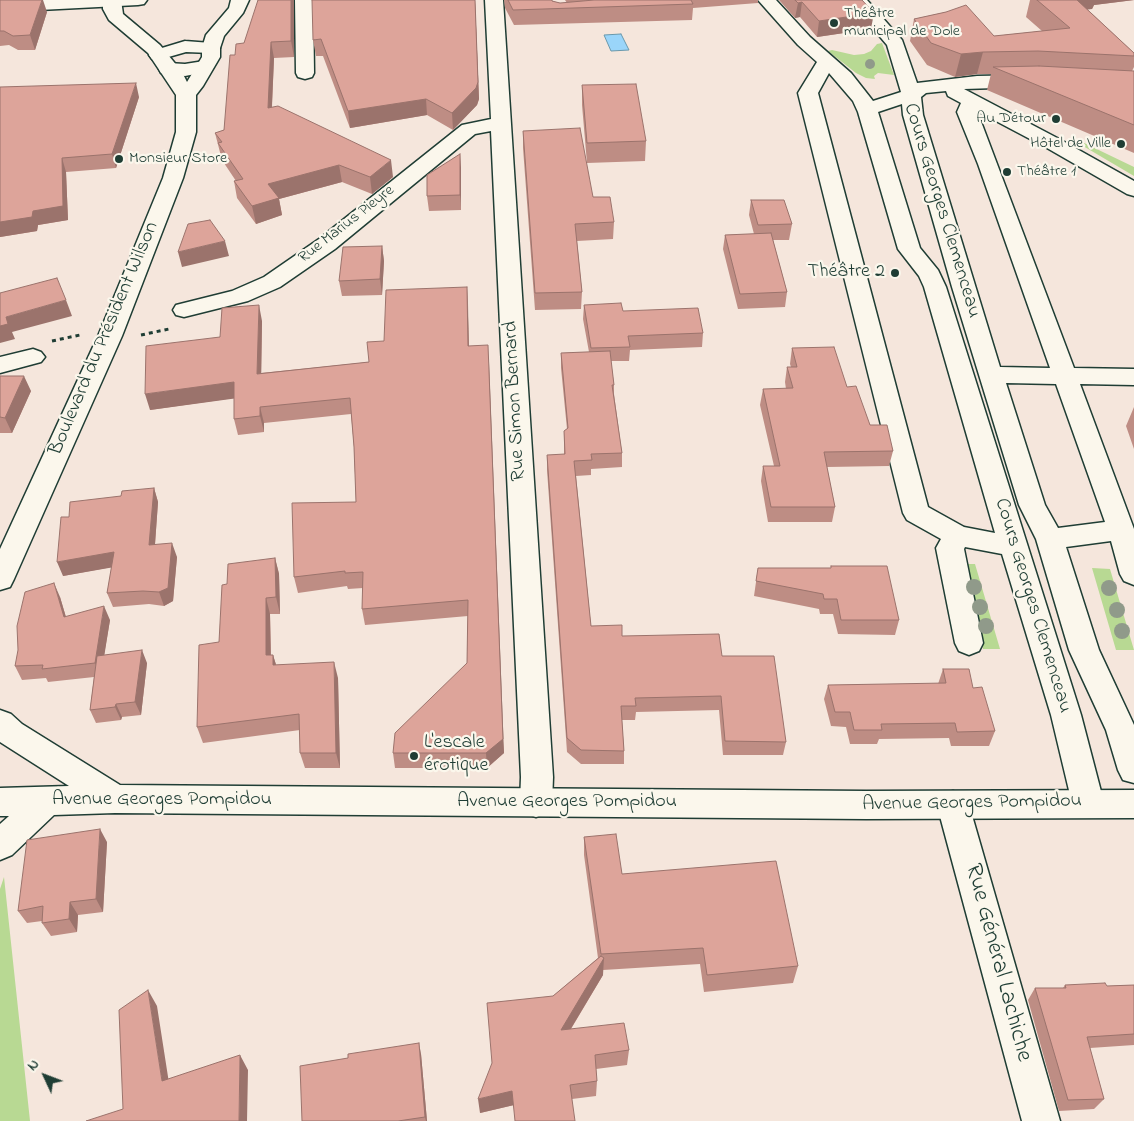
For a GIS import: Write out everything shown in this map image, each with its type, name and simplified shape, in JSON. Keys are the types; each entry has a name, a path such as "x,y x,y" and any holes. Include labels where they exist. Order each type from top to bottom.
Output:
{"street":[{"path":"0,7 138,0"},
{"path":"112,1 112,9 121,23 148,44 175,76 179,87 186,93 194,86 211,57 211,48 215,35 237,9 240,0"},
{"path":"304,0 305,73"},
{"name":"Rue Simon Bernard","path":"494,0 537,777 536,802"},
{"path":"767,0 804,42 856,92 911,95 969,106 1005,118 1134,190"},
{"path":"858,0 896,44 911,95"},
{"path":"163,62 185,46 211,48"},
{"path":"163,62 185,70 204,67"},
{"path":"826,62 808,93 916,513 958,536 1013,546"},
{"path":"902,64 943,86 969,106 991,173 1121,530 1134,574"},
{"path":"911,95 921,88 977,82 1042,82"},
{"name":"Cours Georges Clemenceau","path":"1088,803 1066,715 935,287 926,270 909,249 856,92 911,95 913,115 963,287 1032,504 1050,539 1084,650 1121,730 1134,770"},
{"name":"Boulevard du Président Wilson","path":"0,578 110,336 173,178 186,132 186,93"},
{"name":"Rue Marius Pieyre","path":"181,318 272,282 327,244 469,129 500,123"},
{"path":"0,365 33,357"},
{"path":"991,375 1134,377"},
{"path":"1050,539 1121,530"},
{"path":"958,536 950,548 969,643"},
{"path":"0,723 11,734 115,799"},
{"name":"Avenue Georges Pompidou","path":"0,802 115,799 953,805 1134,804"},
{"path":"0,845 47,801"},
{"name":"Rue Général Lachiche","path":"953,805 1040,1121"}],"path":[{"path":"137,336 181,318"}],"green space":[{"path":"882,43 894,75 878,73 874,76 875,79 866,78 856,73 828,51 832,50 854,55 864,54 871,51 877,44"},
{"path":"1080,141 1134,167 1134,176 1078,143"},
{"path":"959,564 975,564 1000,649 983,649"},
{"path":"1092,568 1110,569 1134,650 1116,650"},
{"path":"4,877 30,1121 0,1121 0,889"}],"water":[{"path":"621,34 629,50 611,51 604,35"}],"building":[{"path":"0,0 42,0 30,35 13,36 0,31"},
{"path":"258,0 291,0 291,41 271,42 268,108 278,106 391,160 370,177 339,165 268,184 279,198 252,206 234,181 243,179 218,143 222,142 215,133 224,130 230,55 235,55 236,44 244,43"},
{"path":"312,0 475,0 478,82 476,88 452,113 426,99 348,111 321,39 313,40"},
{"path":"508,0 552,0 560,3 594,0 691,0 693,4 513,10"},
{"path":"795,0 862,0 874,13 819,21 802,2 798,3"},
{"path":"1037,0 1077,0 1134,53 1134,56 1038,51 961,54 931,43 914,19 946,12 966,5 994,36 1070,28"},
{"path":"1039,66 1134,71 1134,125 993,67"},
{"path":"136,83 112,154 62,158 63,206 33,211 32,217 0,222 0,87"},
{"path":"636,84 646,141 587,143 582,85"},
{"path":"580,128 593,197 610,197 614,222 575,224 582,292 535,293 523,131"},
{"path":"460,154 460,195 427,196 427,175"},
{"path":"751,200 784,200 792,224 758,225"},
{"path":"210,220 225,241 178,252 188,224"},
{"path":"771,233 787,292 740,294 725,235"},
{"path":"382,246 380,279 339,281 343,247"},
{"path":"57,278 66,300 6,317 8,324 0,326 0,293"},
{"path":"467,287 468,346 488,345 503,739 486,753 393,753 395,733 467,663 468,600 362,609 363,572 345,573 345,571 294,577 292,503 356,502 350,398 260,407 260,416 234,419 234,382 145,394 146,346 220,337 222,308 259,305 257,374 369,362 367,342 384,341 386,290"},
{"path":"621,303 623,311 698,308 703,333 628,336 630,347 591,348 584,305"},
{"path":"834,347 847,387 856,386 870,425 887,425 893,451 824,452 835,507 771,507 763,466 780,466 763,389 793,388 787,367 797,367 792,348"},
{"path":"610,351 614,385 612,385 622,453 591,454 592,460 574,461 591,626 622,625 622,636 719,634 722,656 774,656 786,742 725,741 721,696 635,698 636,706 621,706 624,751 581,750 567,738 547,455 565,454 564,431 568,428 561,353"},
{"path":"0,376 24,376 5,418 0,417"},
{"path":"154,488 149,545 172,543 168,588 159,592 107,593 114,552 57,562 61,517 69,517 70,502 121,496 122,491"},
{"path":"275,558 276,597 266,598 266,655 273,655 273,665 334,662 336,753 300,753 299,714 197,727 199,645 219,642 222,585 227,584 228,564"},
{"path":"831,566 887,566 899,620 841,620 837,599 824,599 823,594 756,581 758,568 831,568"},
{"path":"54,583 64,617 104,606 95,663 42,669 43,665 15,666 18,650 17,626 25,592"},
{"path":"142,650 135,702 90,710 97,656"},
{"path":"943,669 969,669 973,688 982,687 995,731 957,732 955,723 881,724 882,730 854,730 850,712 835,712 828,685 946,683"},
{"path":"100,829 96,899 70,902 69,919 42,923 43,906 18,911 27,840"},
{"path":"616,834 622,874 776,861 798,966 707,975 703,948 601,954 584,837"},
{"path":"601,956 604,958 561,1030 624,1023 629,1050 595,1055 597,1081 570,1085 575,1121 515,1121 512,1091 478,1099 492,1063 487,1003 553,996"},
{"path":"1105,983 1107,986 1134,985 1134,1034 1087,1037 1104,1099 1068,1100 1035,988 1066,988 1065,985"},
{"path":"148,990 162,1081 240,1055 239,1121 86,1121 123,1109 119,1010"},
{"path":"419,1043 425,1117 398,1121 302,1121 300,1066 348,1058 348,1054"}],"place":[{"name":"Théâtre municipal de Dole","path":"834,23"},
{"name":"Au Détour","path":"1056,119"},
{"name":"Hôtel de Ville","path":"1121,144"},
{"name":"Monsieur Store","path":"119,159"},
{"name":"Théâtre 1","path":"1007,172"},
{"name":"Théâtre 2","path":"895,273"},
{"name":"L'escale érotique","path":"414,756"}]}
